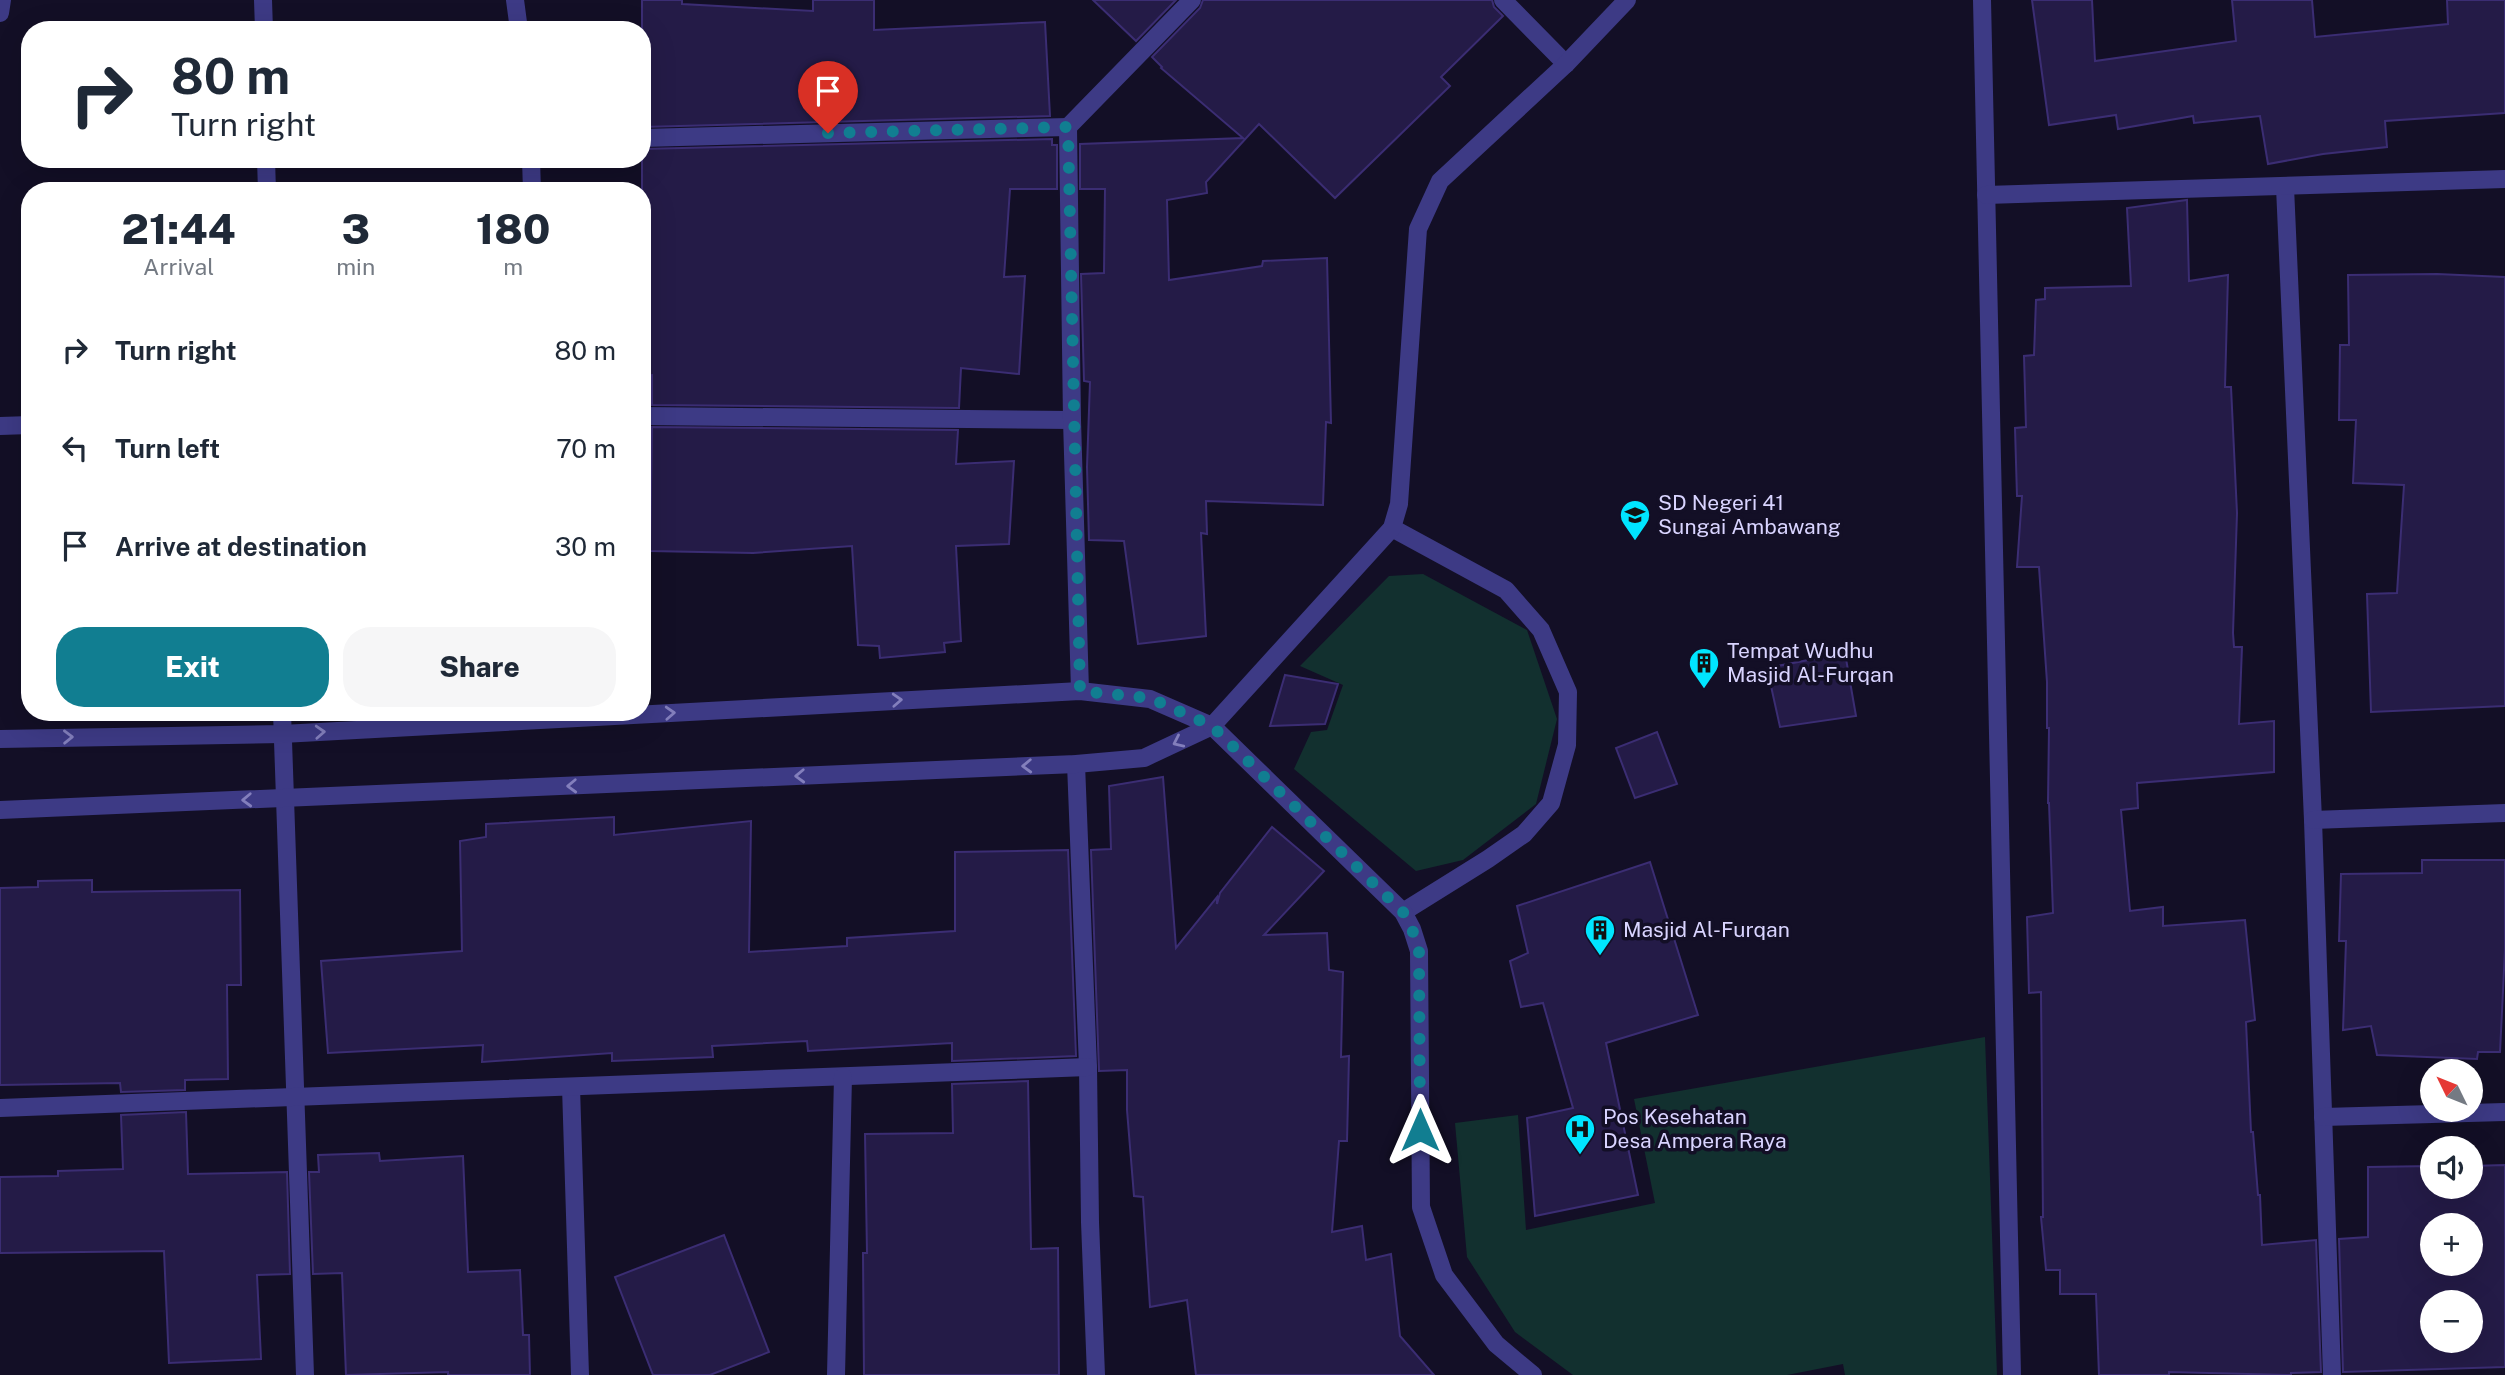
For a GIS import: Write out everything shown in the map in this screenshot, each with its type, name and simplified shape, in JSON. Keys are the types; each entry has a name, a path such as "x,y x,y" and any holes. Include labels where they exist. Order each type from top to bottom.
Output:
{"street":[{"path":"0,13 2,0"},
{"path":"263,0 264,21"},
{"path":"515,0 518,21"},
{"path":"651,138 1068,127 1192,0"},
{"path":"1503,0 1566,64"},
{"path":"0,810 1076,764 1144,758 1212,726 1392,528 1399,504 1418,229 1440,181 1566,64 1627,0"},
{"path":"1982,0 2012,1375"},
{"path":"1068,127 1072,420 1080,691"},
{"path":"1986,195 2505,179"},
{"path":"2285,187 2313,820 2332,1375"},
{"path":"651,416 1072,420"},
{"path":"0,426 21,425"},
{"path":"1392,528 1506,590 1541,630 1568,692 1567,745 1551,803 1524,834 1403,912"},
{"path":"651,714 1080,691 1150,698 1212,726 1403,912 1412,929 1419,951 1421,1207 1444,1275 1496,1344 1533,1375"},
{"path":"282,721 305,1375"},
{"path":"0,739 282,734 523,721"},
{"path":"1076,764 1096,1375"},
{"path":"2313,820 2505,813"},
{"path":"0,1108 1088,1067"},
{"path":"836,1375 843,1077"},
{"path":"571,1087 580,1375"},
{"path":"2323,1117 2505,1111"}],"green space":[{"path":"1423,574 1527,630 1557,719 1536,804 1463,860 1416,871 1294,769 1311,732 1327,730 1343,685 1300,666 1389,576"},
{"path":"1985,1037 1997,1375 1845,1375 1843,1364 1787,1375 1573,1375 1515,1332 1467,1257 1455,1123 1518,1115 1526,1230 1655,1203 1634,1099"}],"building":[{"path":"642,0 682,0 682,4 813,11 813,0 874,0 874,30 1045,22 1050,116 651,127 651,21 642,21"},
{"path":"1093,0 1176,0 1136,41"},
{"path":"1203,0 1492,0 1494,7 1503,16 1441,77 1450,86 1335,198 1259,124 1206,182 1207,193 1167,200 1169,280 1262,266 1263,261 1327,258 1331,423 1326,422 1323,505 1206,501 1207,534 1201,533 1206,636 1138,644 1124,541 1089,540 1087,467 1090,382 1084,381 1081,274 1104,273 1105,189 1080,189 1080,144 1243,138 1161,68 1152,57 1200,8"},
{"path":"2032,0 2092,0 2095,61 2236,41 2232,0 2312,0 2315,37 2448,24 2447,0 2505,0 2505,113 2385,121 2387,147 2323,154 2268,164 2260,116 2194,123 2193,116 2118,129 2116,115 2049,125"},
{"path":"1052,139 1052,145 1057,145 1057,189 1010,189 1004,277 1025,276 1019,374 961,368 959,408 652,405 651,182 642,182 642,168 651,168 651,149"},
{"path":"2187,200 2189,281 2228,275 2225,387 2231,387 2237,513 2233,633 2234,647 2242,647 2239,724 2274,721 2274,772 2137,783 2138,808 2121,810 2130,911 2163,907 2163,926 2245,920 2255,1020 2246,1022 2251,1132 2260,1195 2262,1245 2316,1240 2321,1372 2291,1375 2169,1372 2169,1375 2099,1375 2096,1294 2060,1294 2060,1270 2046,1270 2041,1217 2041,992 2029,993 2027,917 2053,913 2048,803 2049,728 2039,567 2017,567 2022,496 2017,496 2015,428 2026,427 2024,356 2034,355 2036,300 2045,299 2045,288 2131,286 2127,208"},
{"path":"2437,274 2505,277 2505,706 2371,712 2367,594 2397,593 2404,485 2353,483 2356,420 2339,420 2340,345 2349,345 2348,275"},
{"path":"652,427 958,430 956,464 1014,461 1009,544 956,546 961,641 944,643 945,652 880,658 879,646 858,645 852,546 753,553 651,551"},
{"path":"1845,653 1856,716 1780,727 1767,668"},
{"path":"1285,675 1338,684 1325,724 1270,726"},
{"path":"1657,732 1677,784 1635,798 1616,748"},
{"path":"1163,777 1176,948 1217,897 1217,904 1220,893 1272,827 1324,871 1264,935 1327,933 1329,970 1343,972 1341,1057 1349,1056 1347,1141 1339,1141 1332,1232 1362,1226 1366,1260 1391,1254 1400,1336 1434,1375 1196,1375 1187,1300 1150,1307 1143,1197 1134,1196 1127,1110 1127,1070 1099,1071 1091,850 1111,849 1109,786"},
{"path":"614,817 614,835 751,821 749,952 847,946 847,938 955,931 955,852 1068,850 1076,1056 952,1061 952,1043 808,1051 807,1041 712,1046 713,1057 612,1061 612,1053 482,1062 483,1045 328,1053 321,961 462,951 460,841 486,837 486,824"},
{"path":"2422,860 2505,860 2505,950 2500,1052 2478,1052 2477,1059 2377,1055 2371,1026 2343,1030 2346,941 2339,941 2341,874 2422,873"},
{"name":"Masjid Al-Furqan","path":"1650,862 1698,1015 1606,1043 1638,1195 1535,1216 1527,1118 1573,1108 1543,1003 1521,1007 1510,961 1528,953 1517,906"},
{"path":"92,880 92,892 240,890 241,985 227,985 228,1079 185,1080 185,1090 121,1092 120,1083 0,1085 0,888 38,887 38,881"},
{"path":"1028,1081 1031,1249 1058,1248 1059,1375 864,1375 863,1253 867,1253 865,1134 953,1133 952,1084"},
{"path":"186,1112 188,1174 287,1172 290,1274 257,1275 261,1359 169,1363 164,1251 0,1253 0,1177 58,1176 58,1171 123,1169 121,1115"},
{"path":"379,1153 380,1161 463,1156 468,1272 520,1270 523,1335 529,1335 530,1375 448,1375 448,1372 346,1375 342,1273 313,1274 309,1172 319,1172 318,1155"},
{"path":"2505,1165 2505,1367 2343,1372 2339,1239 2368,1237 2368,1167 2420,1166 2420,1199 2483,1199 2483,1166"},
{"path":"724,1235 769,1352 710,1375 653,1375 615,1277"}],"place":[{"name":"SD Negeri 41 Sungai Ambawang","path":"1635,542"},
{"name":"Tempat Wudhu Masjid Al-Furqan","path":"1704,690"},
{"name":"Masjid Al-Furqan","path":"1600,957"},
{"name":"Pos Kesehatan Desa Ampera Raya","path":"1580,1156"}],"route":[{"path":"828,133 1068,127 1072,420 1080,691 1150,698 1212,726 1403,912 1419,951 1420,1130"}]}
